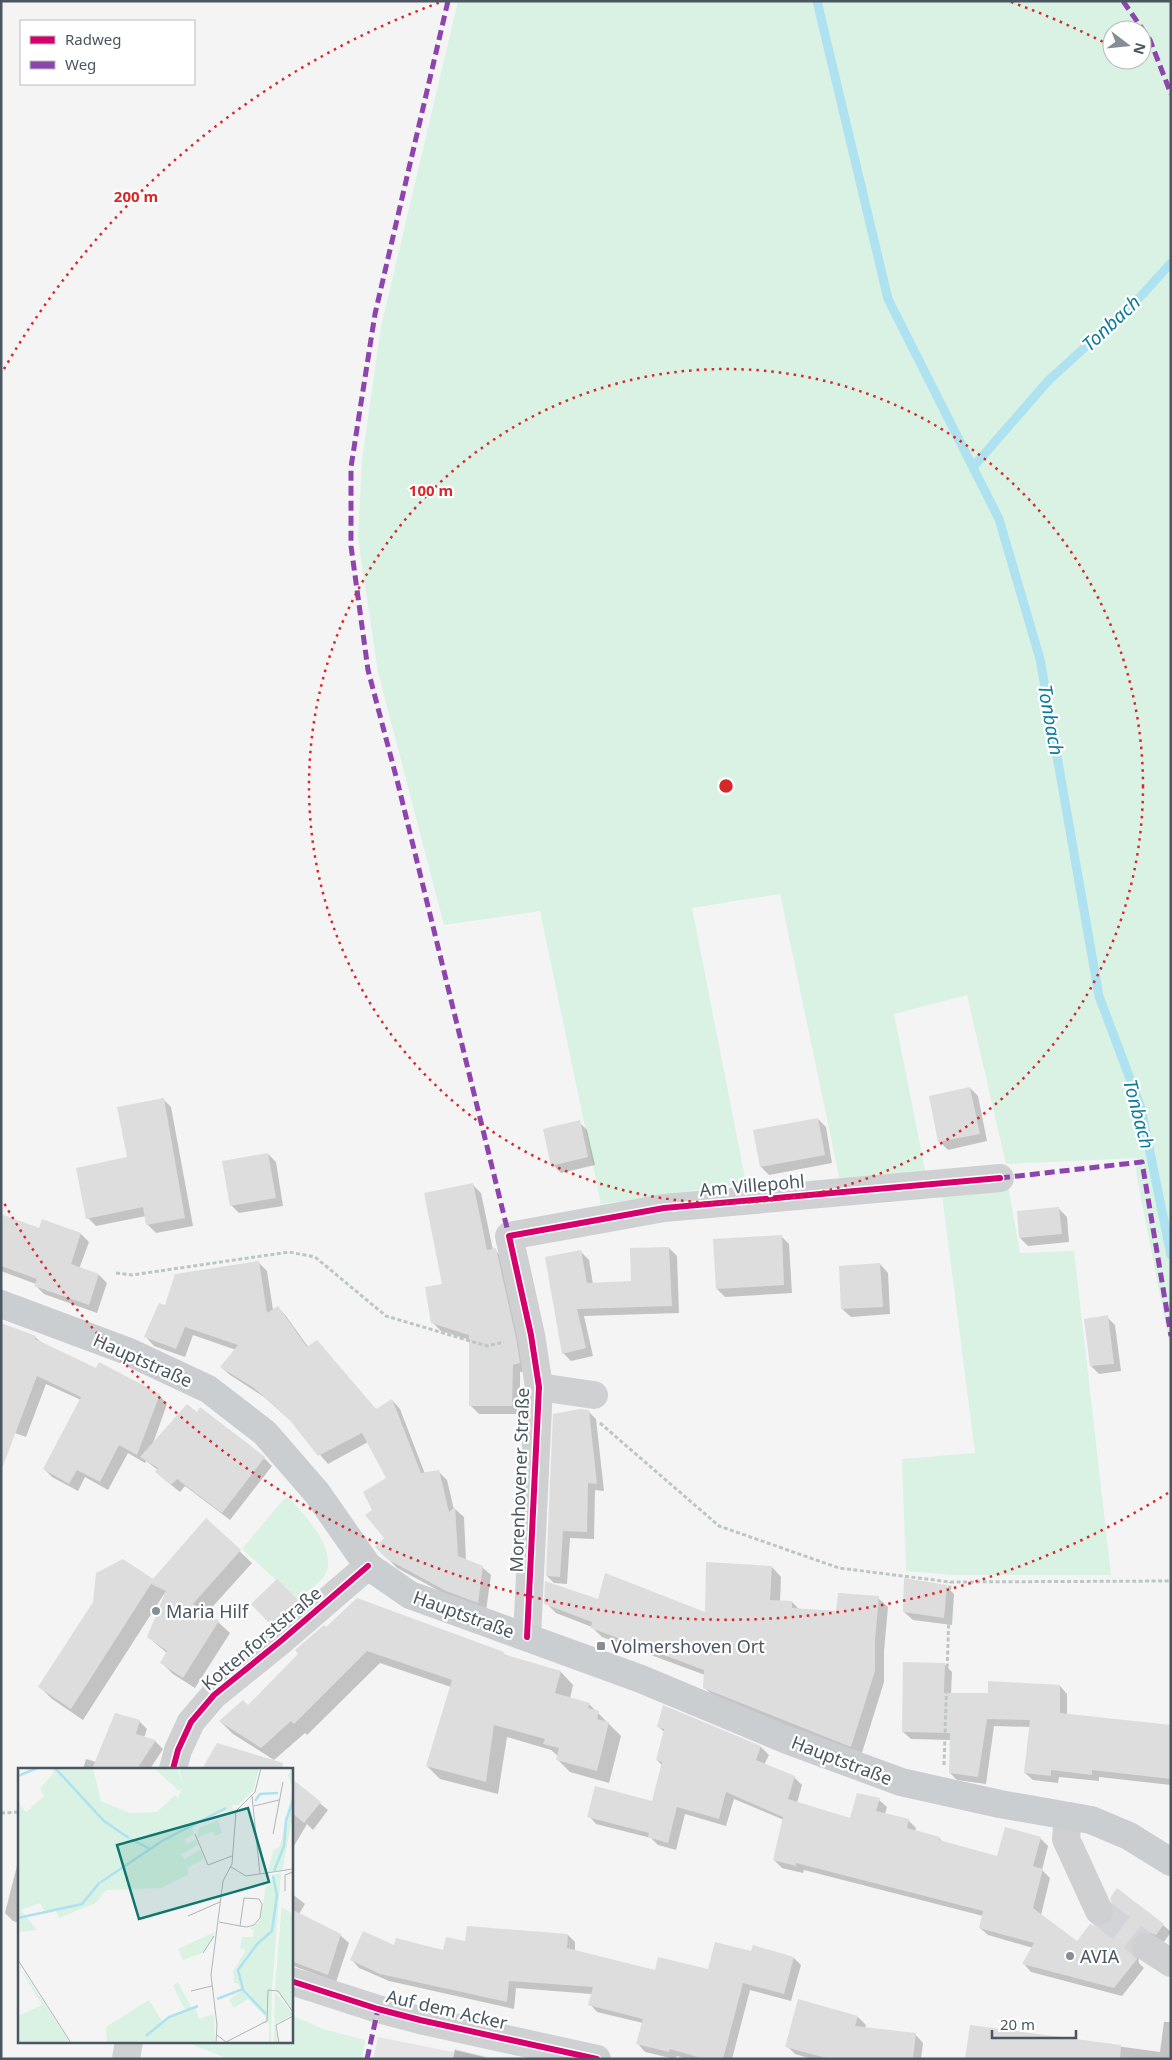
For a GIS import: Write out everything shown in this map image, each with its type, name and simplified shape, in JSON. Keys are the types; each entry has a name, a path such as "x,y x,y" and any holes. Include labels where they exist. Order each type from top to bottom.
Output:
{"main road":[{"name":"Hauptstraße","path":"1,1304 127,1351 208,1389 266,1432 317,1493 368,1566 410,1595 641,1679 787,1740 892,1779 943,1793 1091,1820 1129,1836 1171,1862"}],"street":[{"name":"Am Villepohl","path":"509,1236 664,1208 1000,1178"},
{"name":"Morenhovener Straße","path":"509,1236 531,1335 539,1387 527,1637"},
{"path":"539,1387 594,1395"},
{"name":"Kottenforststraße","path":"173,1768 178,1750 191,1722 214,1695 282,1640 368,1566"},
{"path":"1068,1816 1066,1839 1099,1911"},
{"path":"1146,1947 1171,1963"},
{"name":"Auf dem Acker","path":"292,1981 378,2009 420,2020 597,2059"},
{"path":"126,2059 129,2042"}],"path":[{"path":"116,1272 132,1275 289,1252 315,1257 386,1316 487,1346 531,1335"},
{"path":"594,1395 595,1418 719,1526 839,1568 950,1582 1171,1581"},
{"path":"943,1793 950,1582"},
{"path":"1,1813 18,1812"}],"shaded area":[{"path":"378,2037 453,2052 455,2049 497,2059 373,2059"}],"green space":[{"path":"458,1 1171,1 1171,1351 1136,1173 1137,1158 1006,1164 967,995 894,1014 926,1175 840,1181 780,894 692,908 746,1183 601,1204 540,911 444,925 378,672 358,538 362,460 381,327"},
{"path":"1008,1186 1020,1253 1074,1251 1111,1575 954,1575 906,1571 902,1459 975,1453 942,1195"},
{"path":"288,1497 317,1532 327,1553 328,1563 326,1573 321,1580 297,1599 242,1549 283,1500"},
{"path":"292,2015 326,2030 365,2040 362,2059 229,2059 186,2042 292,2042"}],"building":[{"path":"970,1087 980,1134 938,1142 929,1096"},
{"path":"164,1098 185,1218 146,1225 143,1207 86,1219 76,1168 127,1157 117,1107"},
{"path":"818,1118 825,1155 760,1167 753,1130"},
{"path":"580,1120 588,1157 551,1166 543,1129"},
{"path":"268,1153 276,1198 230,1206 222,1161"},
{"path":"473,1183 487,1250 496,1248 516,1338 520,1363 513,1365 512,1406 469,1406 469,1335 431,1323 425,1287 442,1284 424,1193"},
{"path":"1059,1207 1062,1234 1019,1238 1017,1211"},
{"path":"1,1214 39,1228 42,1219 81,1233 71,1264 99,1274 89,1305 34,1286 37,1279 1,1266"},
{"path":"782,1235 784,1285 716,1289 713,1239"},
{"path":"669,1247 672,1306 577,1309 586,1348 562,1354 545,1257 581,1250 587,1283 631,1281 630,1248"},
{"path":"259,1261 267,1313 278,1306 307,1347 317,1340 376,1409 392,1399 421,1473 439,1470 449,1512 455,1507 458,1556 483,1566 478,1603 446,1591 387,1559 375,1547 384,1538 365,1515 372,1510 363,1492 386,1478 362,1433 318,1456 288,1418 254,1388 220,1367 238,1345 185,1327 176,1349 144,1337 159,1303 165,1305 175,1274"},
{"path":"880,1263 883,1307 841,1309 839,1266"},
{"path":"1108,1315 1114,1364 1090,1366 1084,1319"},
{"path":"1,1323 36,1336 35,1339 96,1368 99,1362 160,1394 137,1455 119,1445 100,1482 77,1470 69,1484 43,1469 81,1397 37,1376 3,1466 1,1466"},
{"path":"187,1404 197,1412 200,1407 265,1457 222,1513 177,1479 171,1485 155,1472 158,1468 140,1457"},
{"path":"580,1409 589,1410 597,1484 588,1483 587,1532 563,1531 560,1577 546,1576 553,1414"},
{"path":"206,1518 241,1550 193,1604 219,1621 183,1678 160,1663 167,1651 147,1637 166,1591 151,1584 71,1709 38,1687 93,1602 96,1573 123,1559 153,1579"},
{"path":"706,1562 772,1566 770,1600 792,1601 792,1608 836,1611 838,1593 879,1596 875,1640 875,1671 851,1747 703,1688 704,1670 591,1628 592,1622 544,1604 545,1581 598,1599 605,1573 705,1612"},
{"path":"904,1578 947,1585 944,1618 903,1612"},
{"path":"277,1579 301,1603 273,1627 251,1604"},
{"path":"357,1598 504,1652 503,1654 561,1671 555,1693 590,1703 588,1708 599,1711 597,1719 609,1722 597,1771 556,1760 559,1748 543,1744 545,1739 494,1725 486,1782 426,1766 452,1680 367,1651 294,1724 291,1721 261,1748 219,1721 243,1700 248,1705 298,1654 295,1650 324,1625 326,1627"},
{"path":"903,1662 945,1663 944,1693 988,1693 988,1681 1060,1685 1060,1713 1171,1725 1171,1779 1092,1770 1092,1775 1051,1770 1051,1776 1024,1773 1030,1720 987,1719 978,1777 949,1773 950,1733 902,1732"},
{"path":"663,1705 761,1746 756,1760 795,1776 788,1799 850,1818 857,1793 880,1798 876,1811 909,1819 907,1828 940,1837 939,1840 997,1856 1005,1827 1041,1837 1033,1866 1043,1869 1033,1908 1077,1941 1090,1924 1098,1927 1106,1925 1111,1920 1115,1912 1110,1898 1117,1888 1164,1924 1156,1935 1146,1931 1138,1933 1133,1938 1130,1947 1132,1954 1137,1959 1114,1988 1022,1964 1034,1943 979,1928 983,1911 796,1863 796,1866 773,1860 783,1817 726,1792 719,1819 677,1807 668,1843 648,1837 649,1833 587,1817 595,1786 652,1801 662,1762 656,1760 664,1729 657,1727"},
{"path":"115,1713 140,1720 136,1734 156,1740 138,1768 92,1768"},
{"path":"217,1743 283,1763 282,1768 203,1768"},
{"path":"292,1779 321,1802 304,1823 292,1813"},
{"path":"292,1910 341,1934 328,1975 292,1961"},
{"path":"467,1926 568,1934 567,1948 655,1970 658,1957 708,1969 715,1942 751,1951 753,1945 794,1957 784,1994 743,1983 723,2059 704,2059 670,2049 669,2052 636,2044 643,2019 588,2005 593,1987 509,1981 507,2002 380,1974 350,1960 363,1931 394,1945 396,1938 443,1950 446,1937 465,1941"},
{"path":"798,1999 858,2016 855,2026 916,2033 913,2059 830,2059 785,2047"},
{"path":"970,2025 1121,2045 1120,2059 965,2059"}],"waterway":[{"name":"Tonbach","path":"817,1 888,299 999,519 1040,659 1099,996 1141,1108 1171,1255"},
{"name":"Tonbach","path":"974,466 1048,381 1141,296 1171,263"}],"tunnel":[{"path":"1099,1911 1146,1947"}],"marked path":[{"path":"448,1 375,314 351,467 351,546 368,670 398,784 509,1236"},
{"path":"1123,1 1150,40 1171,94"},
{"path":"1000,1178 1142,1162 1171,1336"},
{"path":"367,2059 378,2009"}],"cycle path":[{"path":"527,1637 539,1387 531,1335 509,1236 664,1208 1000,1178"},
{"path":"173,1768 178,1750 191,1722 214,1695 282,1640 368,1566"},
{"path":"292,1981 378,2009 420,2020 597,2059"}],"place":[{"name":"Maria Hilf","path":"156,1611"},
{"name":"Volmershoven Ort","path":"601,1646"},
{"name":"AVIA","path":"1070,1956"}]}
